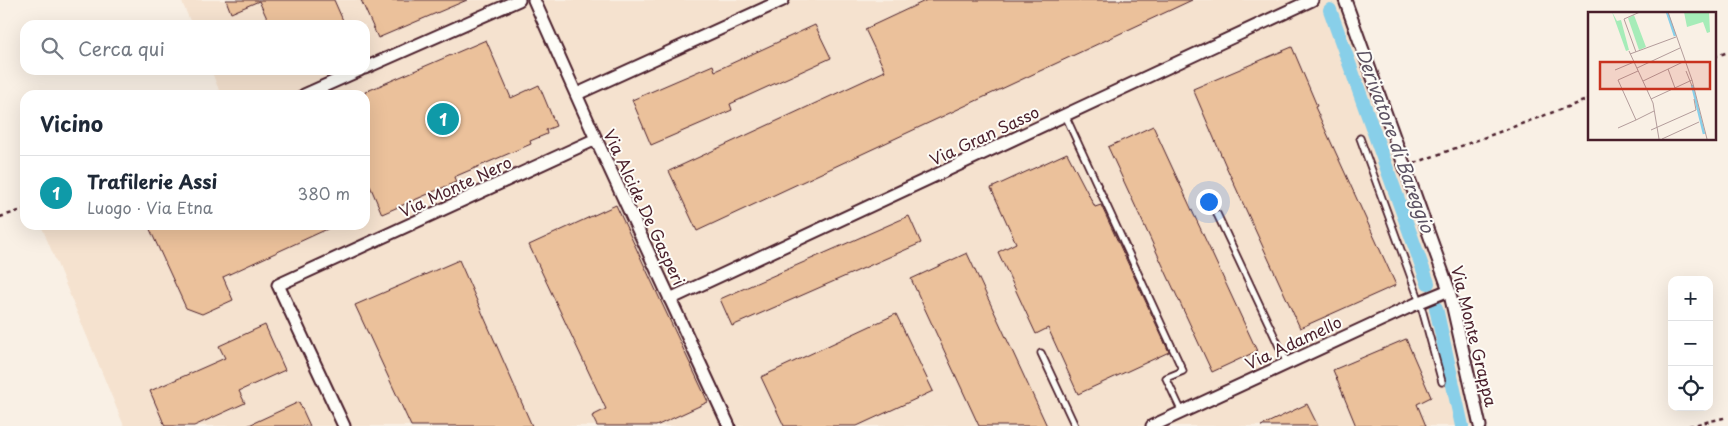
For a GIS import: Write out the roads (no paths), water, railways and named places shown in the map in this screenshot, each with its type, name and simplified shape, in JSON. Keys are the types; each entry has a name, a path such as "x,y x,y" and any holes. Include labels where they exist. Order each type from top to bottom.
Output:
{"street":[{"path":"370,66 519,0"},
{"name":"Via Alcide De Gasperi","path":"534,0 729,426"},
{"path":"577,94 783,0"},
{"name":"Via Gran Sasso","path":"670,299 1312,0"},
{"name":"Via Monte Grappa","path":"1345,0 1449,290 1480,426"},
{"path":"315,90 349,75"},
{"name":"Via Monte Nero","path":"344,426 278,285 596,139"},
{"name":"Via Adamello","path":"1152,426 1449,290"}],"lane":[{"path":"1065,115 1183,371 1166,378 1182,412"},
{"path":"1360,138 1428,298 1442,382"},
{"path":"1217,214 1287,363"},
{"path":"1041,353 1075,426"}],"waterway":[{"name":"Derivatore di Bareggio","path":"1330,10 1428,283"},
{"name":"Derivatore di Bareggio","path":"1436,308 1462,426"}],"place":[{"name":"Trafilerie Assi","path":"443,119"}]}
